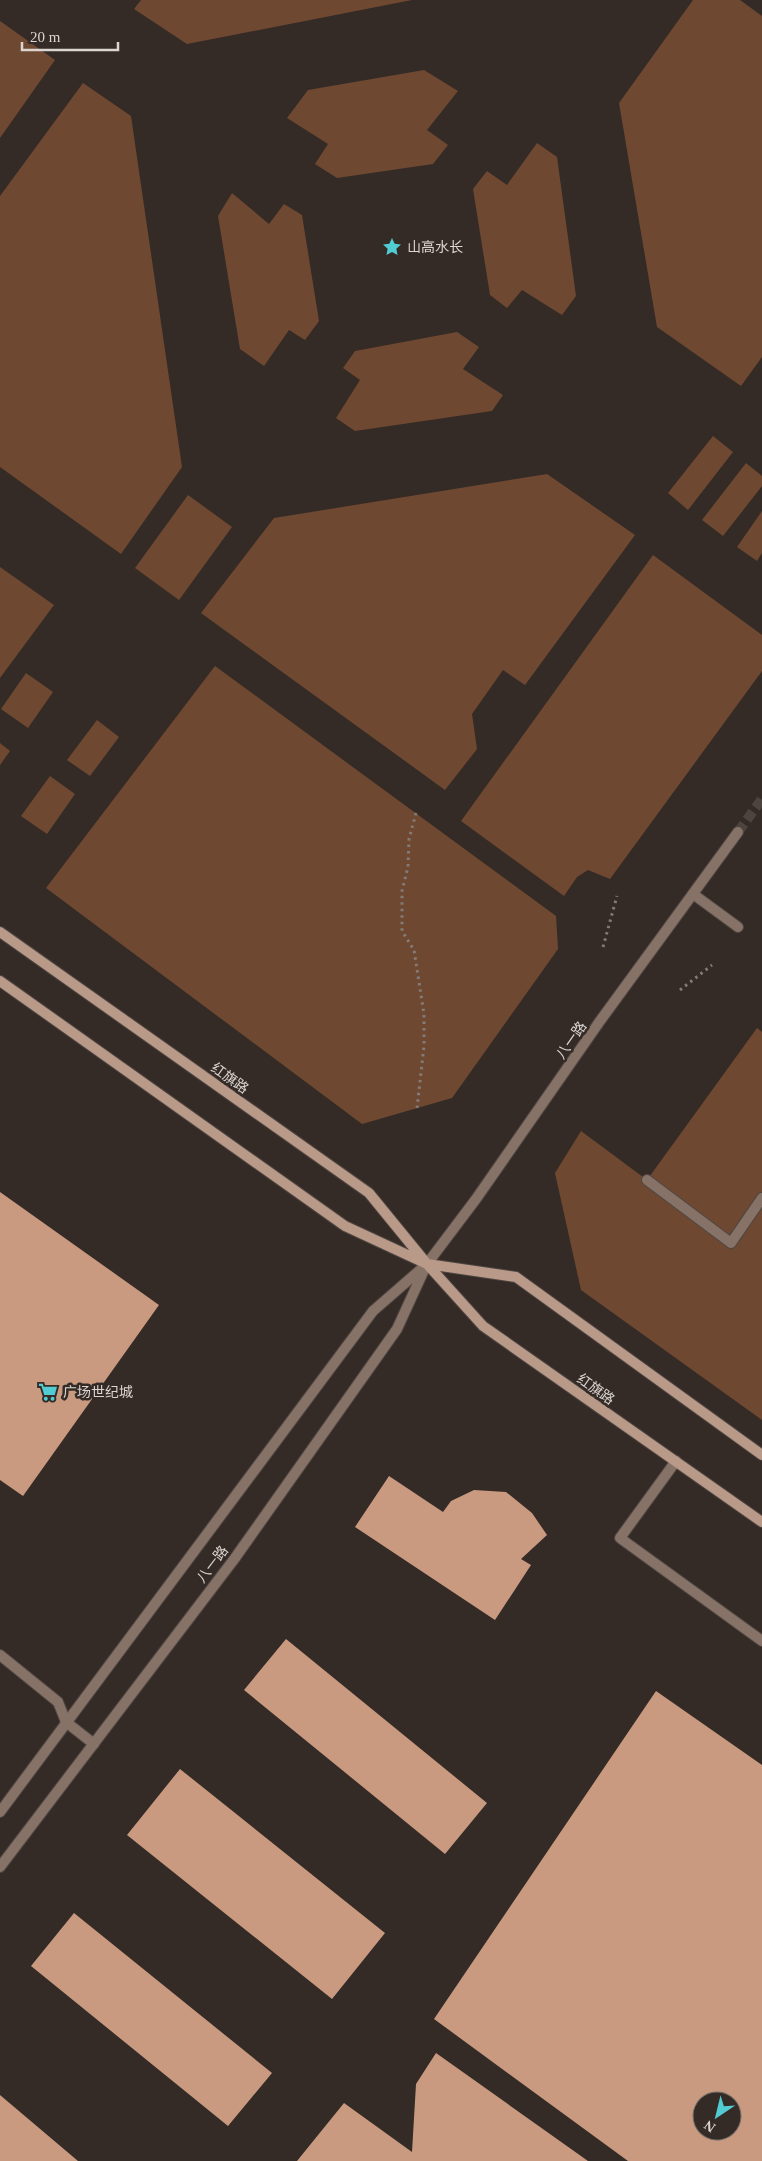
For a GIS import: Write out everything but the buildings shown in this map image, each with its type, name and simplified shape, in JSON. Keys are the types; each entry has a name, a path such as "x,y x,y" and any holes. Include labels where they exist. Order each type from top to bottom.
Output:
{"street":[{"name":"八一路","path":"0,1812 373,1311 427,1264 476,1199 600,1022 738,832"},
{"path":"693,894 738,927"},
{"name":"红旗路","path":"0,932 369,1193 427,1264 483,1326 762,1522"},
{"name":"红旗路","path":"0,981 345,1226 427,1264 516,1277 762,1455"},
{"path":"647,1180 731,1243 759,1209 762,1198"},
{"name":"八一路","path":"0,1867 235,1558 397,1329 427,1264"},
{"path":"676,1461 620,1538 762,1641"},
{"path":"0,1655 58,1702 66,1722 94,1744"}],"path":[{"path":"416,813 409,839 408,867 402,892 402,931 414,950 424,1014 424,1046 417,1108"},
{"path":"603,947 617,896"},
{"path":"680,990 712,965"}],"shaded area":[{"path":"141,0 412,0 187,44 134,9"},
{"path":"693,0 740,0 762,16 762,357 741,386 657,327 619,103"},
{"path":"0,21 55,60 0,138"},
{"path":"424,70 458,91 427,130 448,145 433,164 337,178 315,164 328,144 287,118 308,90"},
{"path":"83,83 131,116 182,467 121,554 0,467 0,196"},
{"path":"537,143 557,157 576,296 562,315 522,290 507,308 490,295 473,189 487,171 507,185"},
{"path":"232,193 269,224 284,204 302,215 319,321 305,340 289,330 264,366 240,349 218,216"},
{"path":"457,332 479,347 463,369 503,395 492,411 355,431 336,418 360,380 343,368 355,351"},
{"path":"713,436 733,452 688,510 668,493"},
{"path":"746,463 762,476 762,486 723,536 702,520"},
{"path":"547,474 635,535 525,685 503,670 472,714 477,749 445,790 201,613 274,518"},
{"path":"188,495 232,527 179,600 135,568"},
{"path":"762,511 762,553 757,561 737,547"},
{"path":"653,555 762,635 762,671 610,879 588,870 577,877 564,896 461,821"},
{"path":"0,567 54,605 0,678"},
{"path":"215,666 556,916 558,949 452,1098 362,1124 46,888"},
{"path":"26,673 53,692 28,728 1,709"},
{"path":"97,720 119,737 90,776 67,760"},
{"path":"0,743 10,751 0,765"},
{"path":"50,776 75,794 47,834 21,816"},
{"path":"757,1028 762,1032 762,1420 581,1290 555,1173 581,1131 647,1180"}],"tunnel":[{"path":"738,832 762,799"}],"place":[{"name":"山高水长","path":"392,247"},
{"name":"广场世纪城","path":"48,1392"}]}
